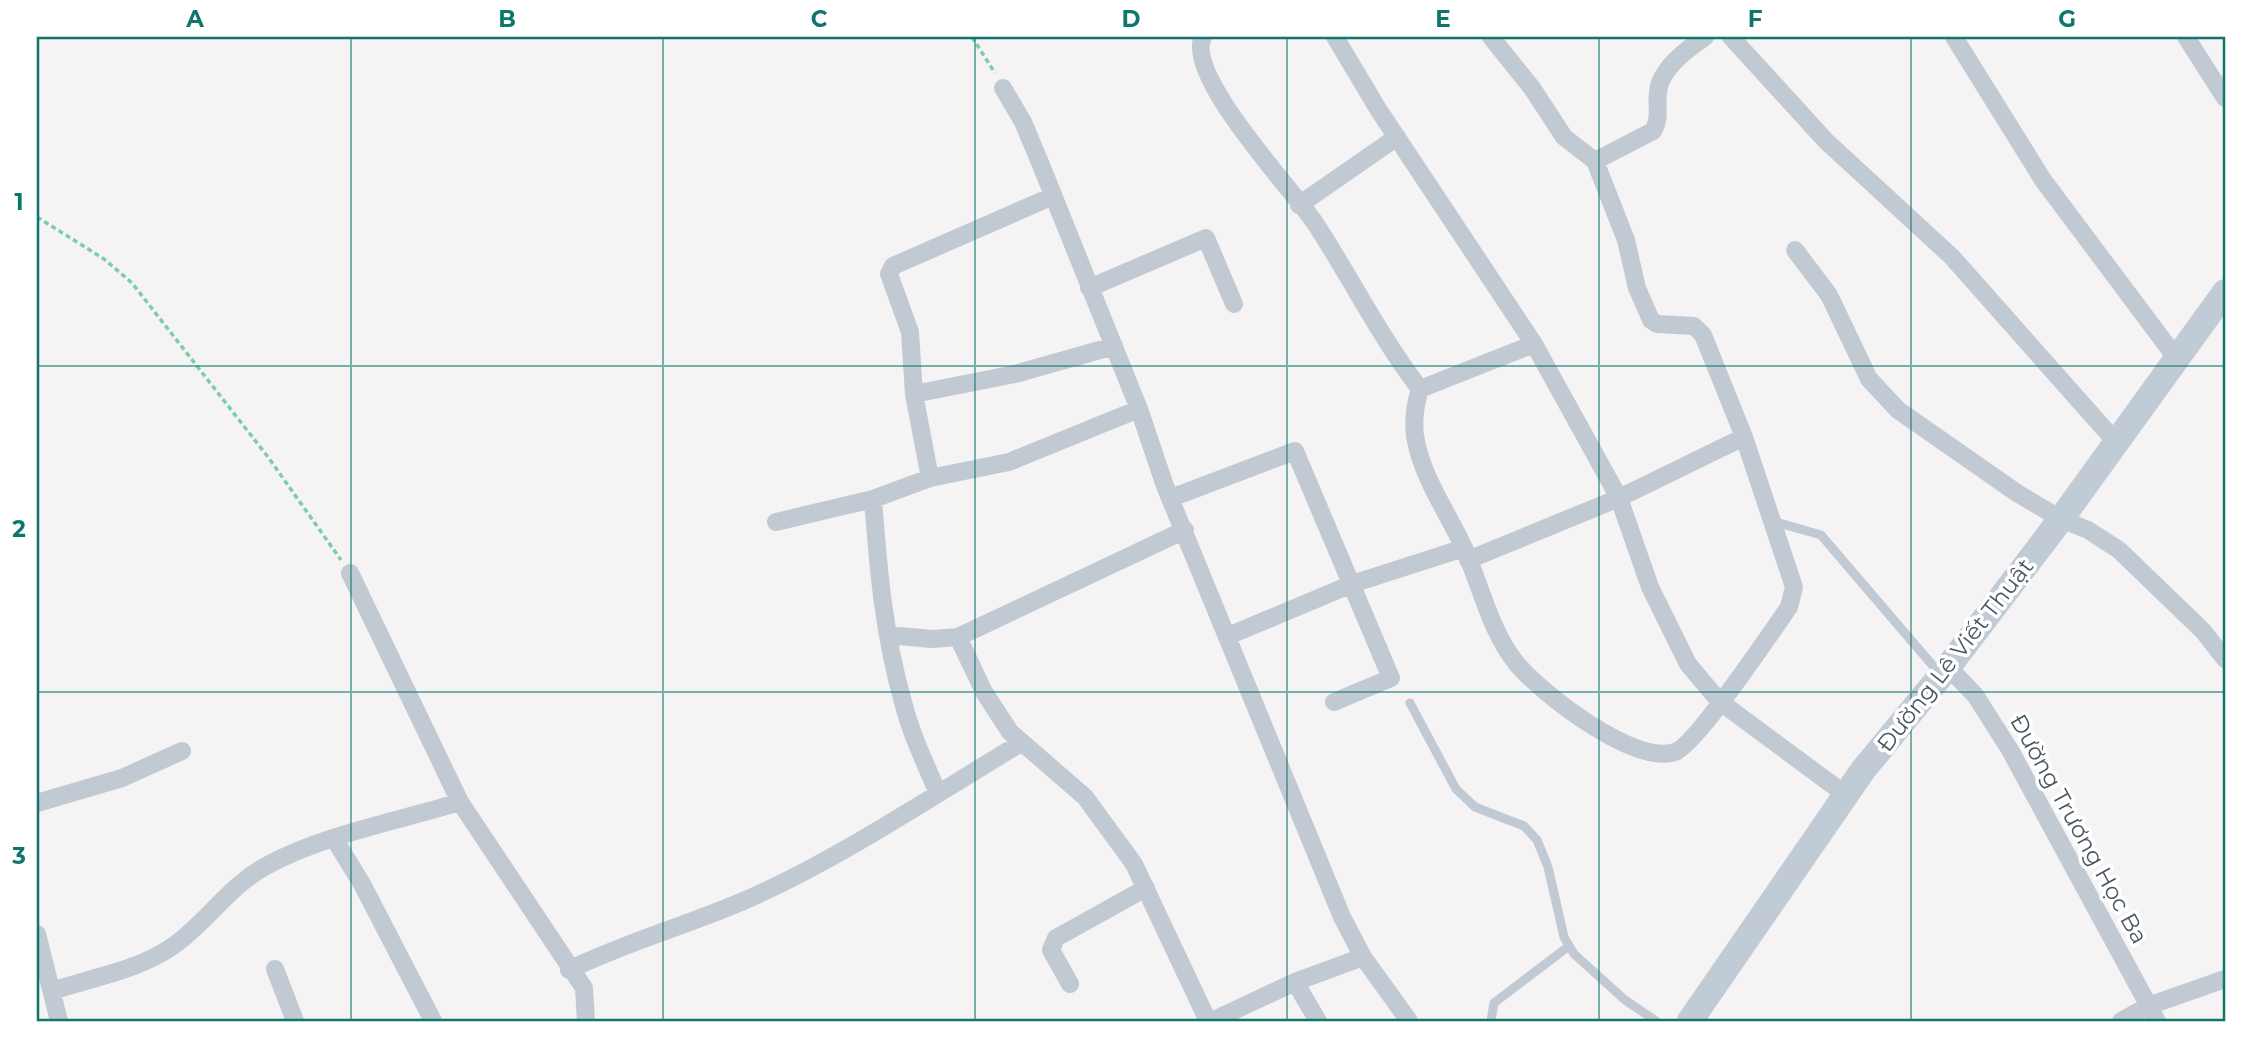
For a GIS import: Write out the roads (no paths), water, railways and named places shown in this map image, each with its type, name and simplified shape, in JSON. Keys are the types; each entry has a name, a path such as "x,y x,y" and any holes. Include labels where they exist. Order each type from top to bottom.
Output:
{"main road":[{"name":"Đường Lê Viết Thuật","path":"1690,1021 1846,795 2061,519 2225,292"}],"street":[{"path":"1203,37 1200,56 1214,86 1266,165 1313,220 1402,365 1420,389 1414,416 1421,460 1466,554 1502,640 1517,664 1557,700 1620,741 1655,754 1678,752 1691,741 1793,600 1792,577 1744,437 1699,329 1690,325 1657,324 1651,320 1637,288 1626,240 1595,161 1564,137 1525,79 1491,37"},
{"path":"1335,37 1397,137 1534,344 1619,498 1650,587 1671,634 1702,684 1719,701 1846,795"},
{"path":"1595,161 1653,131 1657,124 1658,90 1662,77 1689,47 1705,37"},
{"path":"1731,37 1826,141 1952,257 2115,441"},
{"path":"1954,37 2043,180 2178,359"},
{"path":"2186,37 2225,98"},
{"path":"1003,88 1023,122 1139,409 1171,498 1342,917 1363,957 1409,1021"},
{"path":"1298,205 1397,137"},
{"path":"930,478 914,394 910,332 889,274 893,266 1053,196"},
{"path":"1089,288 1206,238 1234,304"},
{"path":"1795,250 1829,295 1869,379 1898,410 2017,493 2061,519 2088,530 2119,551 2194,622 2225,659"},
{"path":"1420,389 1534,344"},
{"path":"914,394 1027,372 1114,346"},
{"path":"776,522 873,499 930,478 1009,462 1139,409"},
{"path":"1228,636 1352,584 1466,554 1619,498 1744,437"},
{"path":"1171,498 1295,451 1391,678 1334,702"},
{"path":"873,499 888,635 902,701 938,793"},
{"path":"888,635 932,639 958,636 1185,530"},
{"path":"350,573 460,802 556,942 569,970 584,988 586,1021"},
{"path":"958,636 984,692 1021,743 1085,797 1134,864 1210,1021 1295,982 1363,957"},
{"name":"Đường Trương Học Ba","path":"1945,671 1975,695 2010,750 2153,1014"},
{"path":"569,970 605,952 756,895 889,826 1021,743"},
{"path":"37,803 122,778 182,751"},
{"path":"52,991 144,962 170,948 197,928 222,900 264,867 335,840 460,802"},
{"path":"335,840 362,884 433,1021"},
{"path":"1070,984 1051,950 1056,938 1146,888"},
{"path":"37,934 59,1021"},
{"path":"275,969 295,1021"},
{"path":"2121,1021 2153,1014 2225,979"},
{"path":"1295,982 1318,1021"}],"lane":[{"path":"1772,521 1821,534 1945,671"},
{"path":"1410,703 1456,789 1475,807 1524,826 1537,839 1548,867 1569,946 1599,978 1656,1021"},
{"path":"1491,1021 1494,1003 1569,946"}]}
